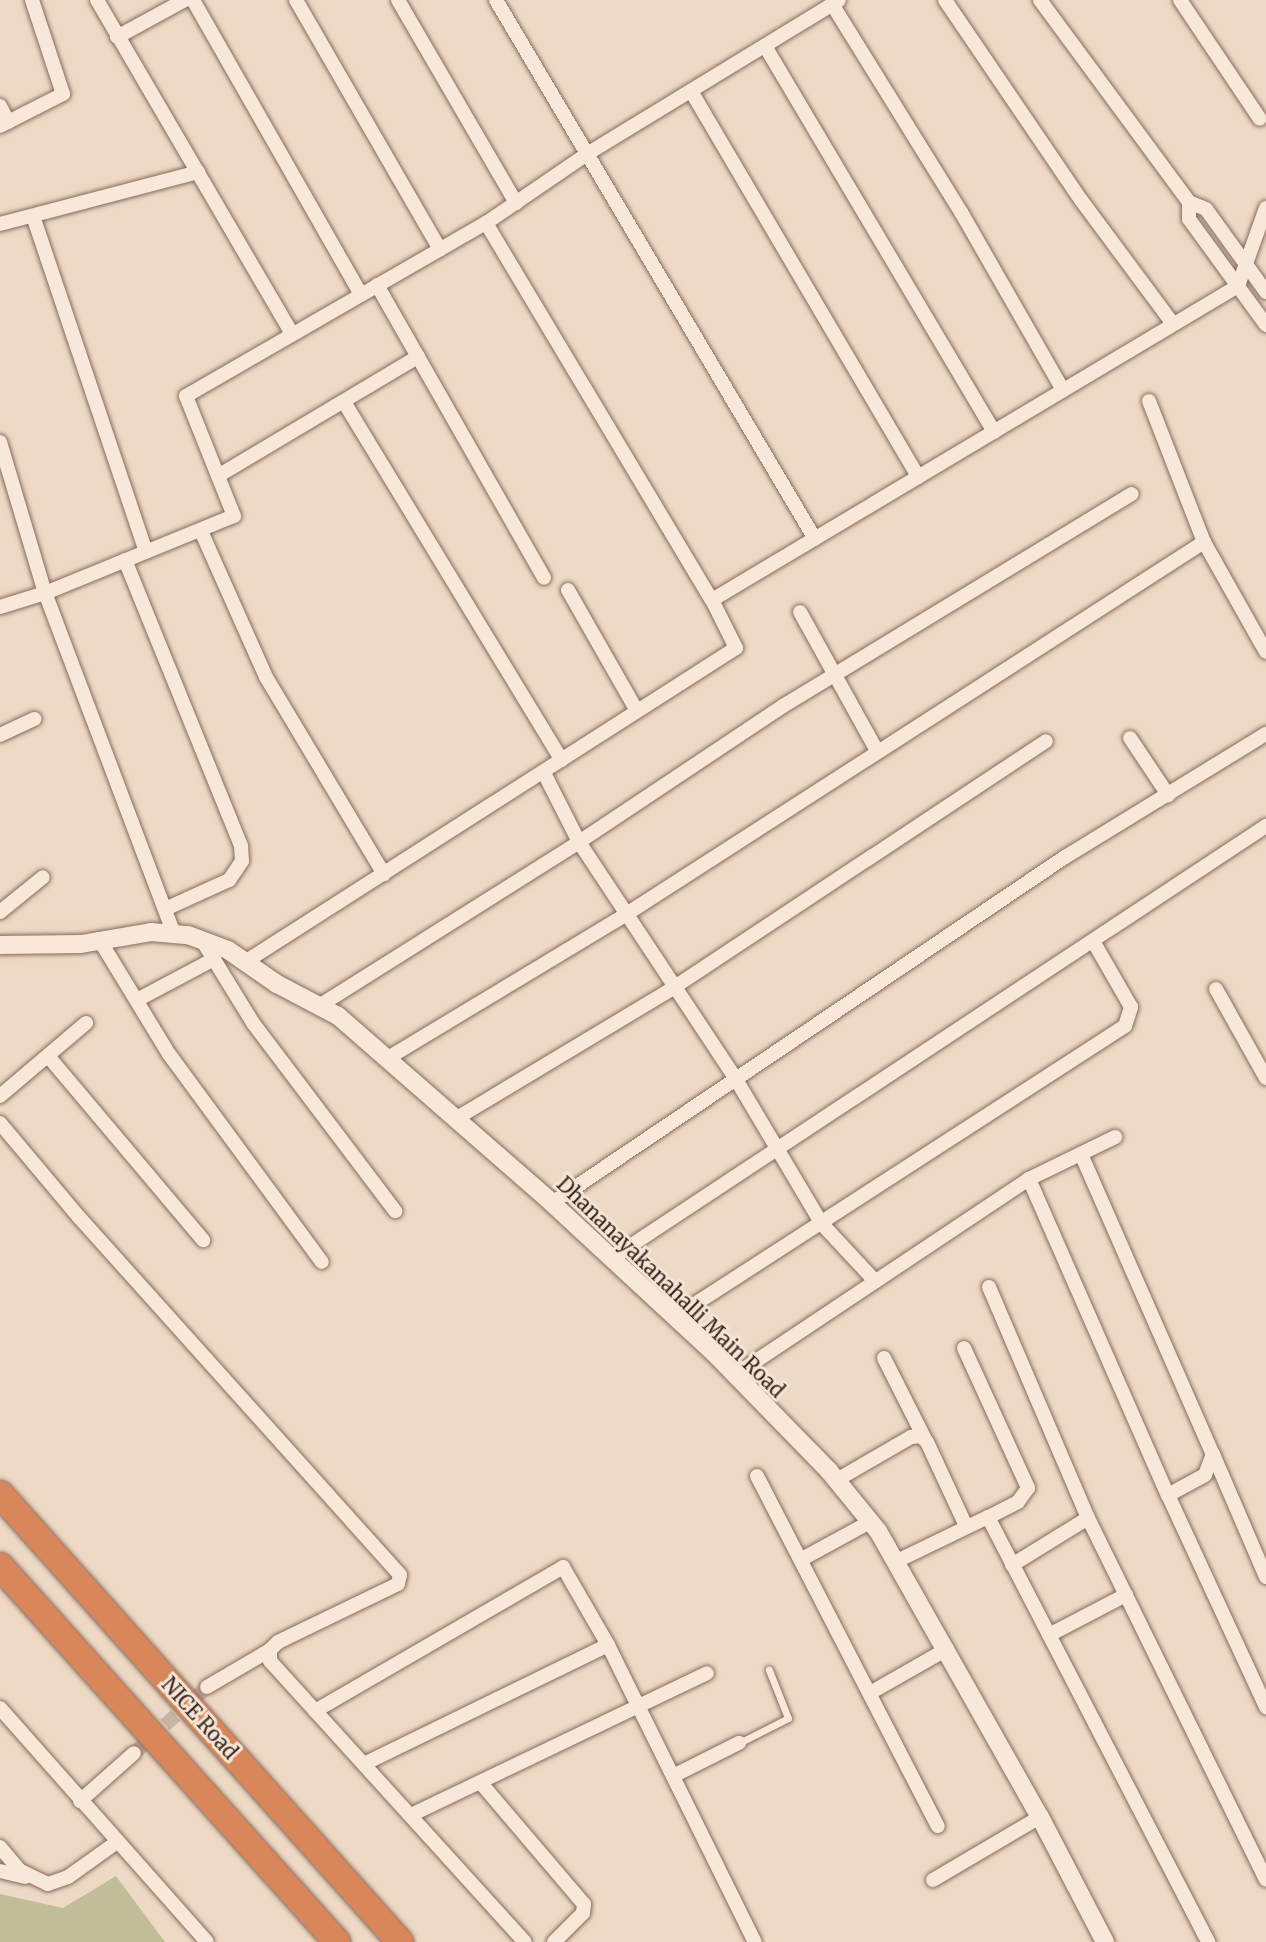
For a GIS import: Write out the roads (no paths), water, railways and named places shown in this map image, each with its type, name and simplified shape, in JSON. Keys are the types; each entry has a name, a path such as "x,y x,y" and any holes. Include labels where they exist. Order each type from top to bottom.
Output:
{"highway":[{"name":"NICE Road","path":"0,1494 400,1942"},
{"path":"0,1566 337,1942"}],"street":[{"path":"0,106 4,124 63,94 32,0"},
{"path":"97,0 292,334"},
{"path":"117,37 185,0"},
{"path":"193,0 361,295"},
{"path":"296,0 440,249"},
{"path":"398,0 516,203"},
{"path":"496,0 815,539"},
{"path":"945,0 1081,200 1173,324"},
{"path":"1040,0 1189,202 1206,209 1266,292"},
{"path":"1180,0 1260,119"},
{"path":"0,607 45,593 234,516 186,396 486,223 587,154 836,2 1063,390"},
{"path":"765,46 994,432"},
{"path":"691,91 918,477"},
{"path":"0,224 198,172"},
{"path":"1189,202 1189,219 1266,325"},
{"path":"712,600 1238,286 1266,208"},
{"path":"33,216 146,552"},
{"path":"245,962 736,648 712,600 486,223"},
{"path":"377,285 544,578"},
{"path":"218,476 418,357"},
{"path":"1149,401 1204,542 1266,652"},
{"path":"344,402 562,760"},
{"path":"0,442 45,593 174,934"},
{"path":"319,1006 579,842 783,706 1132,494"},
{"path":"201,531 266,677 384,874"},
{"path":"388,1058 625,915 1204,542"},
{"path":"125,560 241,846 242,861 229,880 165,909"},
{"path":"568,590 637,711"},
{"path":"800,612 877,751"},
{"path":"0,735 34,719"},
{"path":"552,1203 1065,857 1266,734"},
{"path":"1130,738 1168,795"},
{"path":"457,1118 673,988 1046,741"},
{"path":"544,773 579,842 737,1081 822,1224 875,1281"},
{"path":"612,1258 1266,826"},
{"path":"0,912 43,877"},
{"name":"Dhananayakanahalli Main Road","path":"0,945 81,944 151,932 202,940 338,1016 552,1203 735,1375 870,1522 897,1561 947,1649 1105,1942"},
{"path":"99,939 169,1054 322,1262"},
{"path":"202,940 253,1023 395,1211"},
{"path":"675,1317 1125,1026 1131,1007 1093,941"},
{"path":"137,1000 214,959"},
{"path":"1216,989 1266,1078"},
{"path":"0,1096 86,1023"},
{"path":"48,1056 203,1240"},
{"path":"0,1123 78,1216 400,1575 398,1584 278,1642 270,1650 207,1687"},
{"path":"735,1375 1029,1179 1115,1137"},
{"path":"1081,1154 1266,1577"},
{"path":"1029,1179 1168,1495 1266,1707"},
{"path":"989,1287 1088,1518 1266,1880"},
{"path":"897,1561 1018,1502 1028,1488 964,1348"},
{"path":"884,1358 966,1526"},
{"path":"835,1481 911,1437 925,1439"},
{"path":"1168,1495 1205,1475 1213,1454"},
{"path":"757,1476 938,1826"},
{"path":"988,1517 1208,1942"},
{"path":"1012,1565 1088,1518"},
{"path":"802,1559 870,1522"},
{"path":"315,1711 563,1567 608,1645 755,1942"},
{"path":"1049,1635 1126,1595"},
{"path":"364,1764 608,1645"},
{"path":"870,1693 947,1649"},
{"path":"270,1650 274,1667 525,1942"},
{"path":"411,1815 707,1673"},
{"path":"0,1708 207,1942"},
{"path":"673,1776 739,1743"},
{"path":"80,1801 134,1753"},
{"path":"480,1782 582,1899 583,1913 554,1942"},
{"path":"933,1880 1040,1817"},
{"path":"0,1871 57,1883 117,1842"},
{"path":"0,1847 29,1878"}],"lane":[{"path":"739,1743 788,1718 769,1670"}],"tunnel":[{"path":"134,1753 207,1687"}]}
